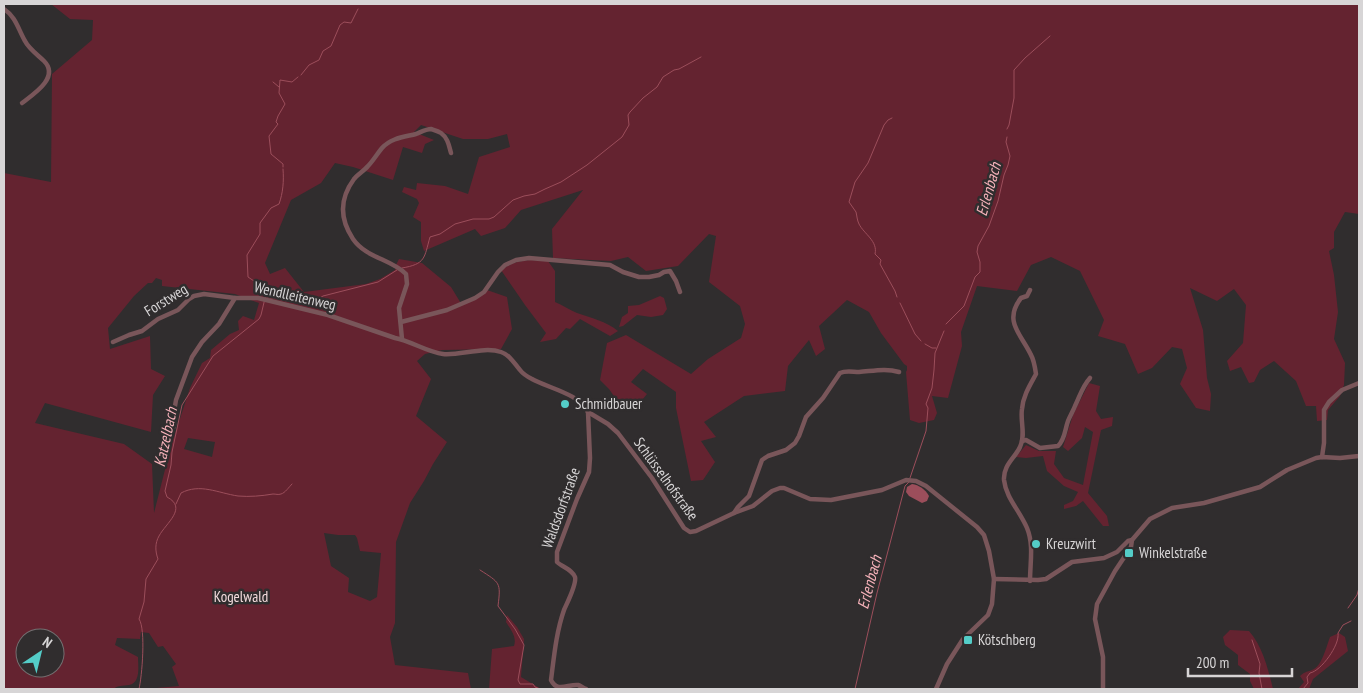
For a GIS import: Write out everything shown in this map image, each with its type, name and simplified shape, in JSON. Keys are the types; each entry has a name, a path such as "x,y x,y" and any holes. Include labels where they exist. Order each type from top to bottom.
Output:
{"street":[{"path":"4,10 14,17 27,45 46,63 50,70 45,84 22,103"},
{"path":"451,153 447,139 435,130 428,129 418,134 402,136 390,141 382,148 367,168 355,177 345,195 342,210 352,238 364,250 406,274 407,284 400,308 402,339 443,354 477,351 500,352 509,356 525,375 576,399 585,406 588,412"},
{"path":"401,322 446,310 475,298 484,292 505,265 516,260 530,258 610,265 639,277 649,277 670,270 680,292"},
{"path":"1030,290 1027,296 1018,301 1013,320 1015,328 1032,356 1036,374 1026,392 1022,408 1022,440 1020,447 1006,467 1004,480 1007,491 1026,525 1029,535 1031,554 1030,580"},
{"name":"Forstweg","path":"113,342 142,331 158,319 178,310 194,296 204,294 235,298"},
{"name":"Wendlleitenweg","path":"165,453 174,425 176,400 192,357 202,342 219,324 235,298 258,298 328,315 402,339"},
{"path":"734,513 750,496 762,460 786,450 795,443 806,417 823,398 840,373 844,371 884,370 899,372"},
{"path":"1022,440 1028,440 1040,448 1060,445 1081,390 1090,378"},
{"path":"1322,457 1324,410 1329,402 1342,390 1359,383"},
{"name":"Schlüsselhofstraße","path":"588,412 608,424 618,433 652,478 687,531 696,531 753,506 772,491 780,488 810,499 831,500 882,490 906,480 916,481 926,486 982,532 989,550 994,579"},
{"name":"Waldsdorfstraße","path":"586,689 577,685 560,688 554,685 551,680 557,635 575,580 573,573 560,565 556,557 589,472 588,412"},
{"path":"936,689 947,664 963,638 988,615 992,604 994,579 1046,579 1072,562 1104,558 1117,552 1128,541 1132,540 1150,519 1176,506 1204,503 1260,487 1287,470 1322,457 1359,456"},
{"path":"1103,689 1103,657 1095,619 1097,604 1131,548 1132,540"}],"green space":[{"name":"Kogelwald","path":"51,4 1359,4 1359,214 1345,212 1334,232 1334,248 1329,251 1338,312 1334,339 1345,363 1344,385 1340,396 1328,410 1327,420 1317,421 1316,406 1306,406 1296,381 1274,361 1260,370 1254,382 1249,383 1241,367 1230,371 1227,361 1243,343 1246,305 1234,289 1217,301 1190,288 1203,330 1207,378 1211,394 1210,411 1196,408 1180,384 1187,368 1182,349 1172,347 1152,368 1138,374 1125,344 1098,336 1104,320 1080,271 1051,257 1031,265 1017,291 977,286 961,332 962,346 948,398 932,396 937,413 934,420 919,423 910,420 907,366 881,333 869,312 847,300 819,326 825,349 816,356 809,340 788,366 785,391 744,396 704,422 716,437 701,441 715,462 703,480 691,481 676,408 676,392 643,369 631,382 647,394 633,411 616,399 600,380 607,343 626,335 691,374 708,359 741,338 745,324 740,306 709,282 716,236 709,234 678,266 646,271 628,257 611,261 553,258 552,229 583,190 521,210 505,228 481,236 475,229 424,251 421,241 421,222 413,217 419,203 417,199 402,192 404,187 416,190 417,183 445,186 468,194 479,157 510,147 507,134 488,139 463,139 421,125 414,132 434,140 425,144 422,153 403,147 393,180 335,163 321,183 291,200 265,263 270,274 285,268 304,292 366,284 380,279 395,270 399,259 422,263 451,287 462,305 487,290 507,297 512,329 501,349 442,350 425,354 417,361 431,379 416,416 447,442 410,503 396,542 395,623 390,637 395,665 468,673 471,689 145,689 179,686 172,667 176,664 163,646 158,647 149,633 141,632 140,639 117,638 115,645 138,657 138,674 133,684 113,689 4,689 4,173 51,182 52,74 92,40 93,20 70,19","holes":["156,278 162,280 162,286 235,294 259,303 254,320 243,316 238,321 239,330 230,334 211,350 210,358 202,363 190,388 171,446 154,513 152,464 124,444 35,423 45,403 151,432 153,395 165,376 151,369 150,336 110,349 108,328 134,296","188,438 215,442 212,457 184,449","324,533 355,535 360,551 381,553 377,597 370,601 348,592 349,578 331,566"]},
{"path":"531,260 548,261 555,271 555,302 577,313 603,322 618,331 610,336 580,319 570,329 566,328 556,339 540,342 546,333 501,270 515,263"},
{"path":"660,296 664,298 667,309 663,315 651,317 637,315 619,327 622,317 628,313 628,306 639,305"},
{"path":"1089,383 1100,386 1096,411 1101,419 1113,417 1112,426 1101,430 1088,493 1107,516 1109,526 1103,526 1083,501 1076,506 1064,509 1064,505 1073,501 1078,492 1064,486 1047,471 1043,456 1016,457 1026,445 1039,451 1056,451 1054,464 1064,478 1083,485 1093,432 1085,427 1082,438 1068,451 1063,447 1073,415"},
{"path":"507,615 524,639 521,677 541,689 489,689 492,649 514,646 515,643 512,631 506,622"},
{"path":"1230,630 1249,631 1254,637 1264,659 1273,689 1254,689 1250,681 1250,674 1238,665 1238,655 1225,645 1223,637"},
{"path":"1339,633 1345,637 1348,651 1313,679 1309,689 1298,689 1304,682 1300,676 1317,667 1330,637"}],"shaded area":[{"path":"912,484 926,491 929,496 927,501 922,503 909,496 906,492 907,487"}],"waterway":[{"path":"301,75 309,65 319,60 323,51 331,46 340,25 344,22 351,23 358,9"},
{"name":"Erlenbach","path":"1007,129 1014,98 1014,70 1050,36"},
{"path":"402,268 416,264 423,259 430,237 440,234 455,224 473,219 489,219 494,217 513,200 535,194 561,182 587,165 622,137 629,125 628,115 630,112 657,87 663,77 701,57"},
{"name":"Katzelbach","path":"283,167 283,164 271,154 269,136 278,124 276,122 278,116 285,104 279,93 280,80 292,82 298,77"},
{"name":"Katzelbach","path":"273,82 279,87"},
{"path":"892,118 884,125 868,163 855,182 849,202 856,212 861,228 873,241 875,254 881,260 880,264 897,297"},
{"name":"Erlenbach","path":"946,324 964,306 975,277 980,272 978,246 989,226 1008,165 1010,156 1006,142 1007,137"},
{"name":"Katzelbach","path":"139,689 143,642 139,619 144,602 146,579 158,559 157,541 176,511 176,506 167,497 165,491 182,405 213,356 259,319 261,315 266,294 259,289 256,291 254,289 254,281 248,277 247,255 260,234 260,223 271,208 279,204 283,187 283,169"},
{"path":"266,298 287,301 316,299 378,282 397,270"},
{"path":"900,303 915,334 921,341"},
{"name":"Erlenbach","path":"910,478 926,431 928,408 926,404 932,388 935,353 944,331"},
{"path":"925,344 936,348"},
{"name":"Erlenbach","path":"855,689 877,593 905,486 909,482"},
{"path":"176,504 181,493 188,490 202,489 238,496 256,496 281,494 292,484"},
{"path":"480,570 498,584 498,606 524,645 518,680 520,684 533,684 540,689"},
{"path":"1348,608 1357,595 1359,588"},
{"path":"1303,689 1308,683 1307,677 1310,673 1319,668 1329,657 1343,625 1351,621"},
{"path":"1252,640 1260,664 1259,673 1262,689"}],"place":[{"name":"Schmidbauer","path":"565,404"},
{"name":"Kreuzwirt","path":"1036,544"},
{"name":"Winkelstraße","path":"1129,553"},
{"name":"Kötschberg","path":"968,640"}]}
